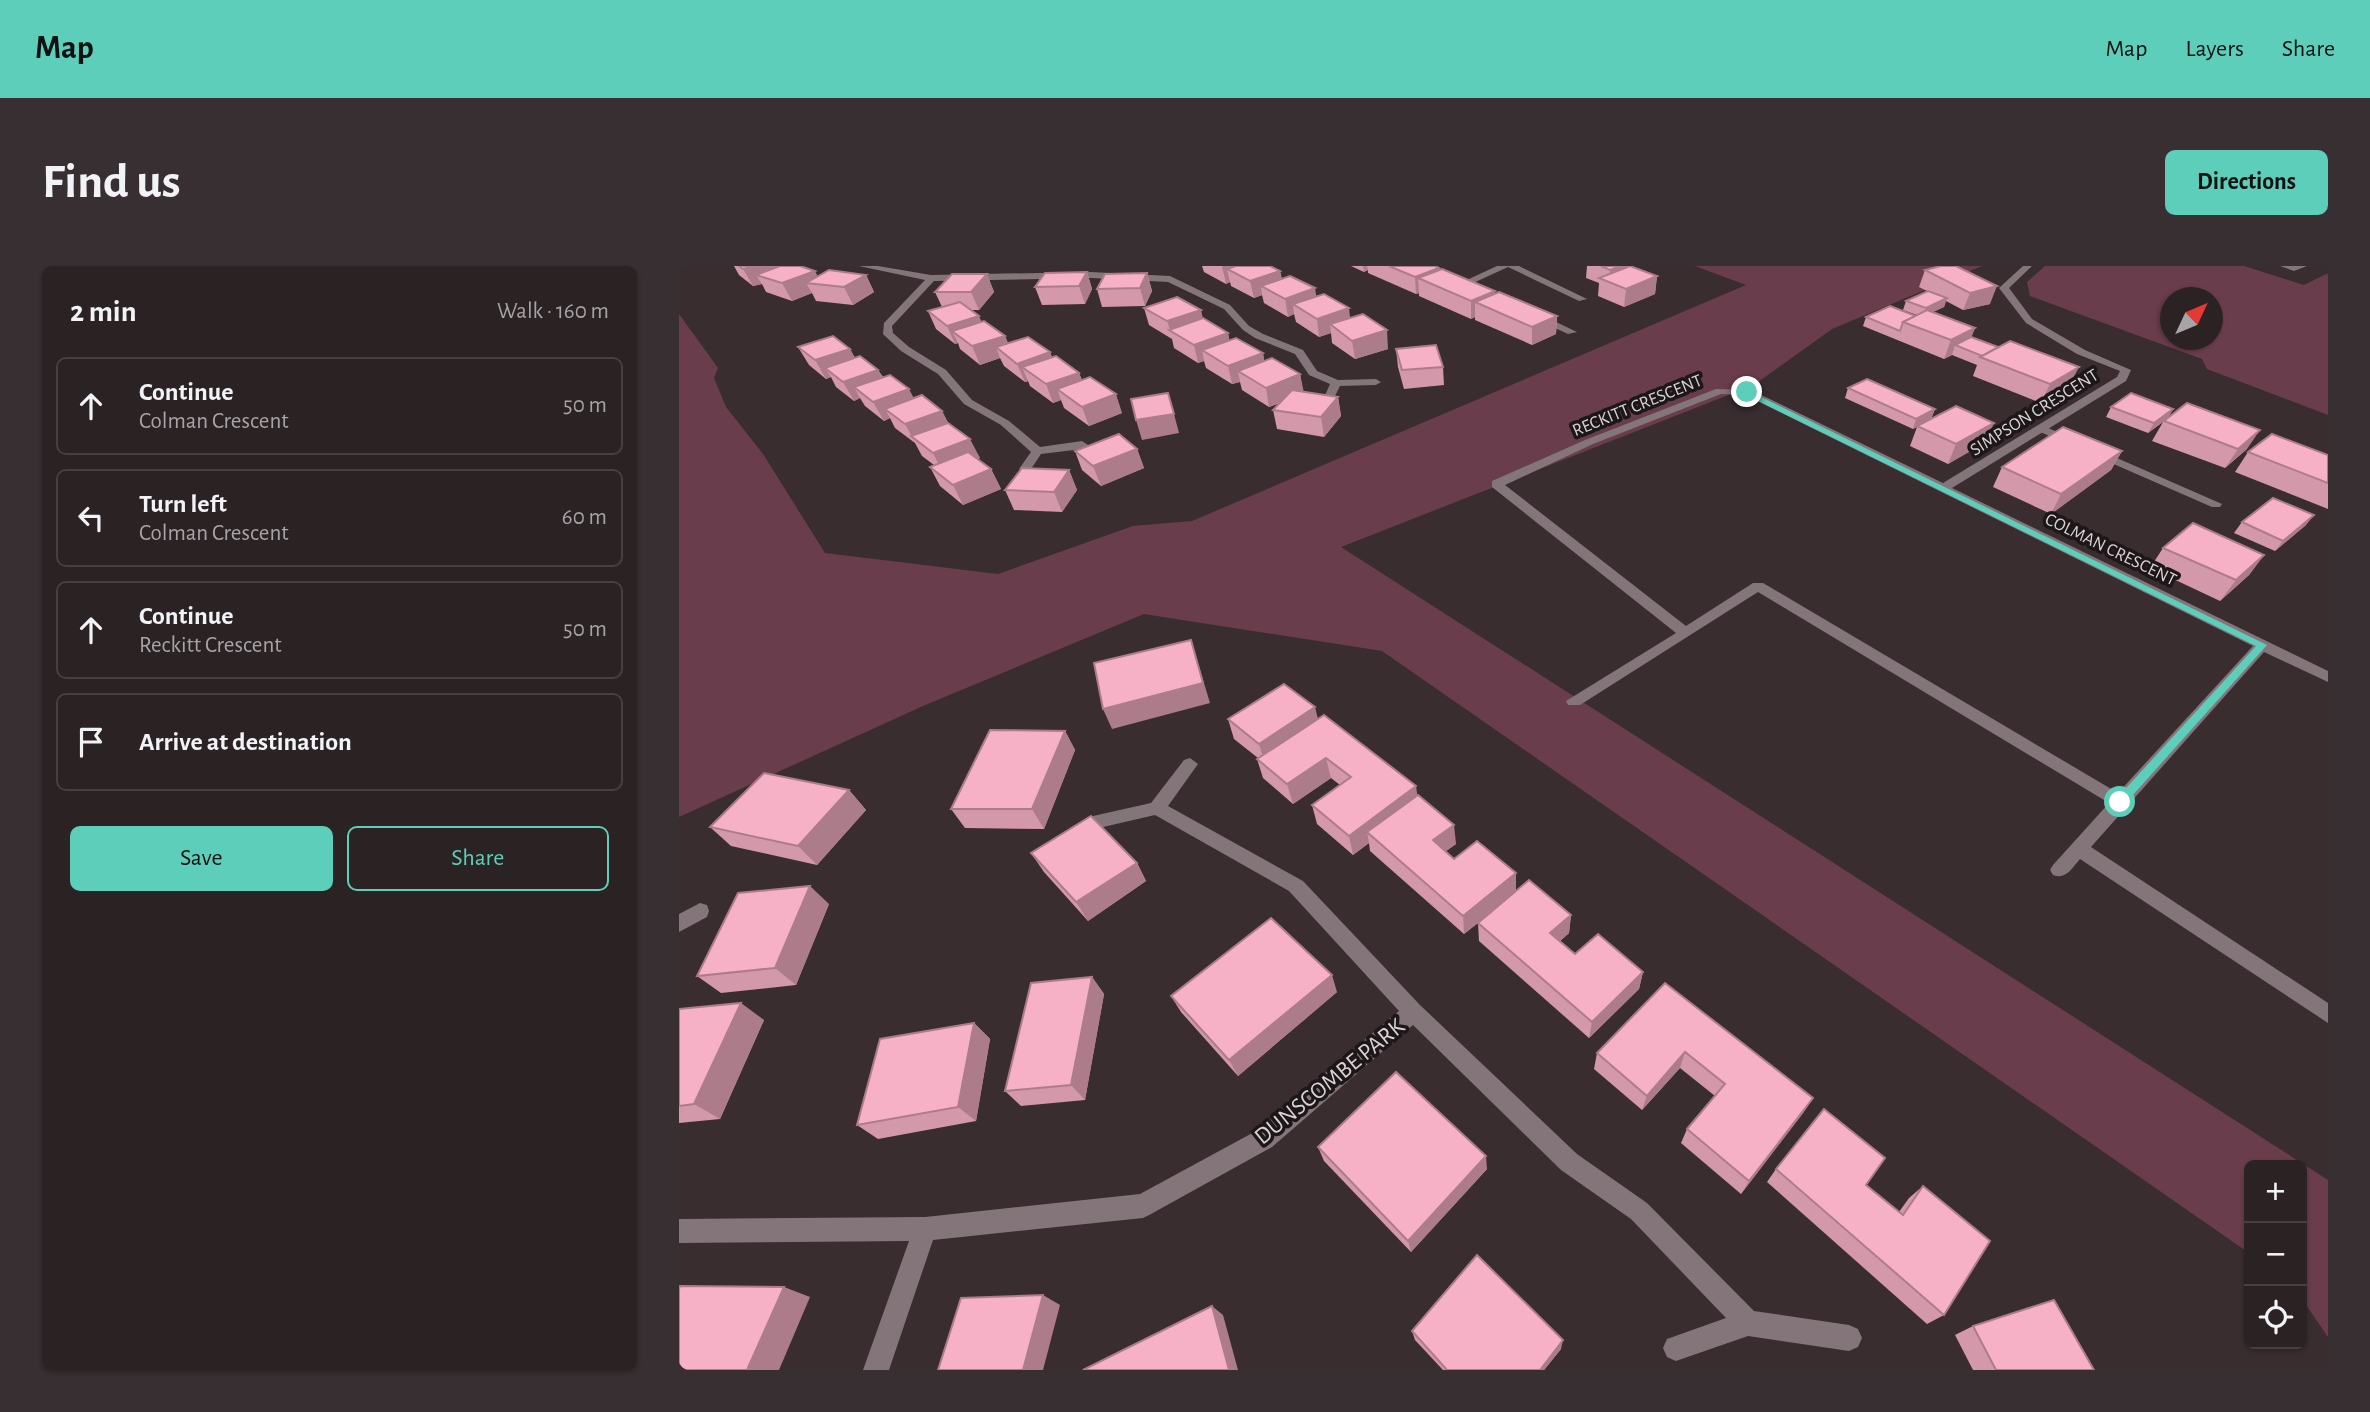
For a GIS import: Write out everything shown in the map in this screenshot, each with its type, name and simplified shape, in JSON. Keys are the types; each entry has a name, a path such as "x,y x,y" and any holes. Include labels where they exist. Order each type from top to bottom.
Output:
{"street":[{"path":"863,266 930,278 1150,276 1170,279 1227,307 1246,328 1259,336 1299,352 1313,373 1336,383 1376,382"},
{"path":"1015,276 1023,266"},
{"path":"1487,295 1463,284 1504,266"},
{"path":"1512,266 1582,299"},
{"name":"SIMPSON CRESCENT","path":"1944,488 2122,379 2126,370 2081,352 2029,321 2004,288 2028,266"},
{"path":"2284,266 2303,266"},
{"path":"930,278 887,325 888,334 905,349 942,372 968,402 1005,423 1037,451"},
{"path":"1524,310 1572,332"},
{"path":"1328,400 1336,383"},
{"name":"RECKITT CRESCENT","path":"1686,632 1496,484 1590,442 1720,391 1747,392 1944,488"},
{"path":"2042,429 2216,504"},
{"path":"1025,469 1037,451 1082,445"},
{"name":"COLMAN CRESCENT","path":"1944,488 2328,677"},
{"path":"1574,701 1758,586 2120,802"},
{"path":"2059,870 2262,645"},
{"path":"1099,821 1157,808 1190,764"},
{"name":"DUNSCOMBE PARK","path":"1157,808 1296,886 1413,1012 1569,1162 1639,1211 1748,1323"},
{"path":"2078,848 2328,1014"},
{"path":"679,924 700,911"},
{"name":"DUNSCOMBE PARK","path":"679,1231 925,1229 1143,1206 1264,1139 1413,1012"},
{"path":"876,1370 925,1229"},
{"path":"1676,1348 1748,1323 1849,1338"}],"shaded area":[{"path":"1695,266 1982,266 1832,329 1754,385 1341,547 2297,1160 2244,1160 2244,1250 1382,651 1144,614 923,706 679,817 679,314 718,368 714,378 726,407 763,454 825,553 998,574 1133,526 1192,521 1746,285"},
{"path":"2045,266 2244,266 2304,285 2328,273 2328,415 2207,369 2202,359 2177,350 2223,350 2223,287 2160,287 2160,344 2030,296 2027,282"},
{"path":"2307,1167 2328,1180 2328,1337 2307,1306"}],"building":[{"path":"780,266 800,266 815,271 782,283 756,275"},
{"path":"1236,266 1270,266 1280,271 1250,281 1227,269"},
{"path":"1389,266 1435,266 1439,268 1415,277"},
{"path":"1601,266 1620,266 1610,270"},
{"path":"1630,266 1657,276 1626,289 1599,278"},
{"path":"1956,266 1997,286 1970,293 1925,270"},
{"path":"1442,269 1495,291 1471,301 1418,278"},
{"path":"829,270 866,275 844,287 806,283"},
{"path":"1087,272 1079,286 1035,287 1045,273"},
{"path":"1147,273 1140,288 1097,289 1105,274"},
{"path":"952,274 987,274 971,292 935,292"},
{"path":"1290,276 1315,288 1285,299 1261,286"},
{"path":"1928,291 1947,298 1926,308 1906,301"},
{"path":"1499,292 1557,316 1532,327 1475,302"},
{"path":"1324,294 1349,308 1317,319 1293,304"},
{"path":"1177,297 1201,310 1167,321 1144,308"},
{"path":"960,302 979,316 947,326 928,311"},
{"path":"1890,306 1916,316 1903,322 1900,331 1866,317"},
{"path":"1927,310 1975,328 1951,340 1903,322"},
{"path":"1363,314 1387,330 1352,341 1330,324"},
{"path":"1203,318 1228,333 1194,345 1169,330"},
{"path":"984,321 1005,336 972,346 952,331"},
{"path":"833,336 850,349 815,360 798,347"},
{"path":"1028,337 1050,352 1017,364 996,347"},
{"path":"1971,337 1998,347 1982,356 1955,345"},
{"path":"1236,338 1263,353 1228,366 1202,350"},
{"path":"2010,341 2079,367 2050,384 1980,357"},
{"path":"1436,345 1443,367 1402,370 1396,349"},
{"path":"860,356 878,370 843,382 825,368"},
{"path":"1056,356 1079,373 1046,384 1022,367"},
{"path":"1272,358 1300,374 1266,388 1238,371"},
{"path":"890,375 909,389 873,402 854,387"},
{"path":"1090,377 1116,394 1082,407 1057,389"},
{"path":"1867,379 1935,409 1916,419 1848,388"},
{"path":"1292,390 1338,397 1321,417 1273,410"},
{"path":"1168,393 1174,414 1136,420 1131,399"},
{"path":"2131,393 2173,409 2154,423 2111,407"},
{"path":"922,395 942,411 905,424 885,409"},
{"path":"2187,403 2260,430 2238,449 2164,421"},
{"path":"1956,406 1994,423 1956,444 1917,426"},
{"path":"948,423 970,439 933,453 911,436"},
{"path":"2063,427 2122,451 2061,494 2002,467"},
{"path":"1119,434 1137,449 1093,466 1075,451"},
{"path":"2272,434 2328,455 2328,483 2248,452"},
{"path":"968,452 991,469 953,485 930,467"},
{"path":"1022,468 1069,470 1054,492 1005,490"},
{"path":"2273,498 2314,515 2283,541 2242,522"},
{"path":"2193,523 2264,555 2236,580 2163,548"},
{"path":"1191,640 1203,683 1103,709 1094,663"},
{"path":"1284,684 1315,707 1259,744 1228,719"},
{"path":"1324,715 1416,786 1349,836 1312,805 1351,777 1326,758 1287,784 1257,759"},
{"path":"990,730 1065,731 1032,809 951,809"},
{"path":"764,773 849,790 798,846 710,827"},
{"path":"1418,795 1454,825 1433,840 1454,859 1477,841 1516,873 1463,916 1367,832"},
{"path":"1091,816 1137,863 1076,902 1031,853"},
{"path":"1529,880 1571,915 1550,933 1575,954 1598,934 1643,972 1592,1022 1478,923"},
{"path":"810,886 775,968 697,976 738,893"},
{"path":"1271,918 1332,975 1229,1060 1171,996"},
{"path":"1092,977 1071,1085 1005,1091 1031,983"},
{"path":"1665,983 1813,1098 1749,1181 1687,1129 1725,1084 1685,1052 1647,1096 1597,1053"},
{"path":"741,1003 694,1104 679,1106 679,1009"},
{"path":"974,1023 958,1107 857,1125 880,1039"},
{"path":"1396,1072 1486,1156 1408,1241 1318,1147"},
{"path":"1824,1109 1885,1158 1866,1185 1903,1215 1923,1186 1990,1241 1944,1315 1776,1169"},
{"path":"1477,1255 1563,1340 1540,1370 1447,1370 1412,1331"},
{"path":"680,1286 784,1287 747,1370 679,1370"},
{"path":"1043,1295 1023,1370 938,1370 961,1298"},
{"path":"2054,1300 2094,1370 1996,1370 1973,1326"},
{"path":"1212,1306 1229,1370 1083,1370"}],"route":[{"path":"1747,392 2262,645 2120,802"}]}
